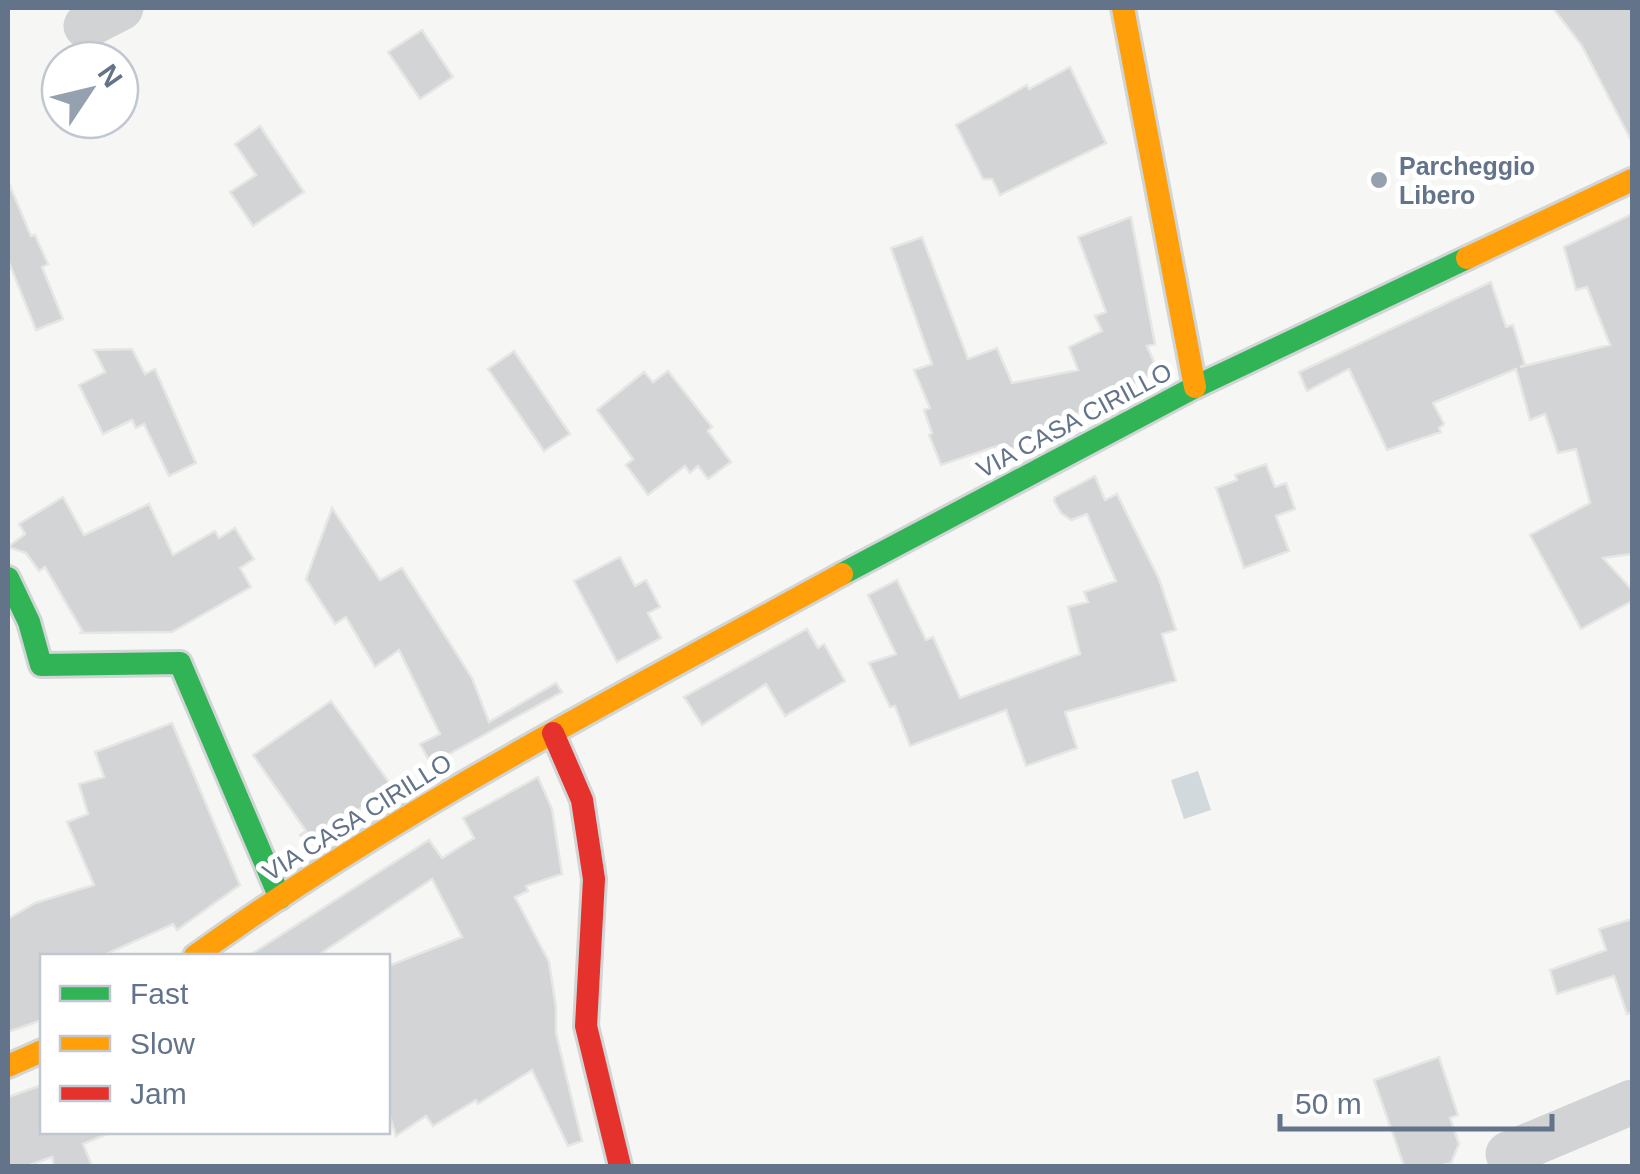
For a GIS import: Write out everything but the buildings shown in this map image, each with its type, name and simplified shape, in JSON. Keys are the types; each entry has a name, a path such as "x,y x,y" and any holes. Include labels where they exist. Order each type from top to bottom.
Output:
{"street":[{"path":"1123,8 1195,387"},
{"name":"VIA CASA CIRILLO","path":"197,954 444,793 848,570 1195,387 1632,180"},
{"path":"8,578 29,622 40,665 180,663 280,898"},
{"path":"554,734 582,800 594,878 586,1026 620,1166"},
{"path":"8,1066 40,1052"},
{"path":"1508,1154 1632,1102"}],"shaded area":[{"path":"1198,771 1211,810 1184,819 1171,780"}],"traffic: fast":[{"path":"842,574 1195,387 1467,258"},
{"path":"8,578 29,622 41,665 180,663 280,898"}],"traffic: slow":[{"path":"1123,8 1195,387"},
{"path":"1467,258 1632,180"},
{"path":"198,954 272,902 431,802 842,574"},
{"path":"8,1066 40,1052"}],"traffic: jam":[{"path":"553,733 582,800 594,879 586,1026 620,1166"}],"place":[{"name":"Parcheggio Libero","path":"1379,180"}]}
